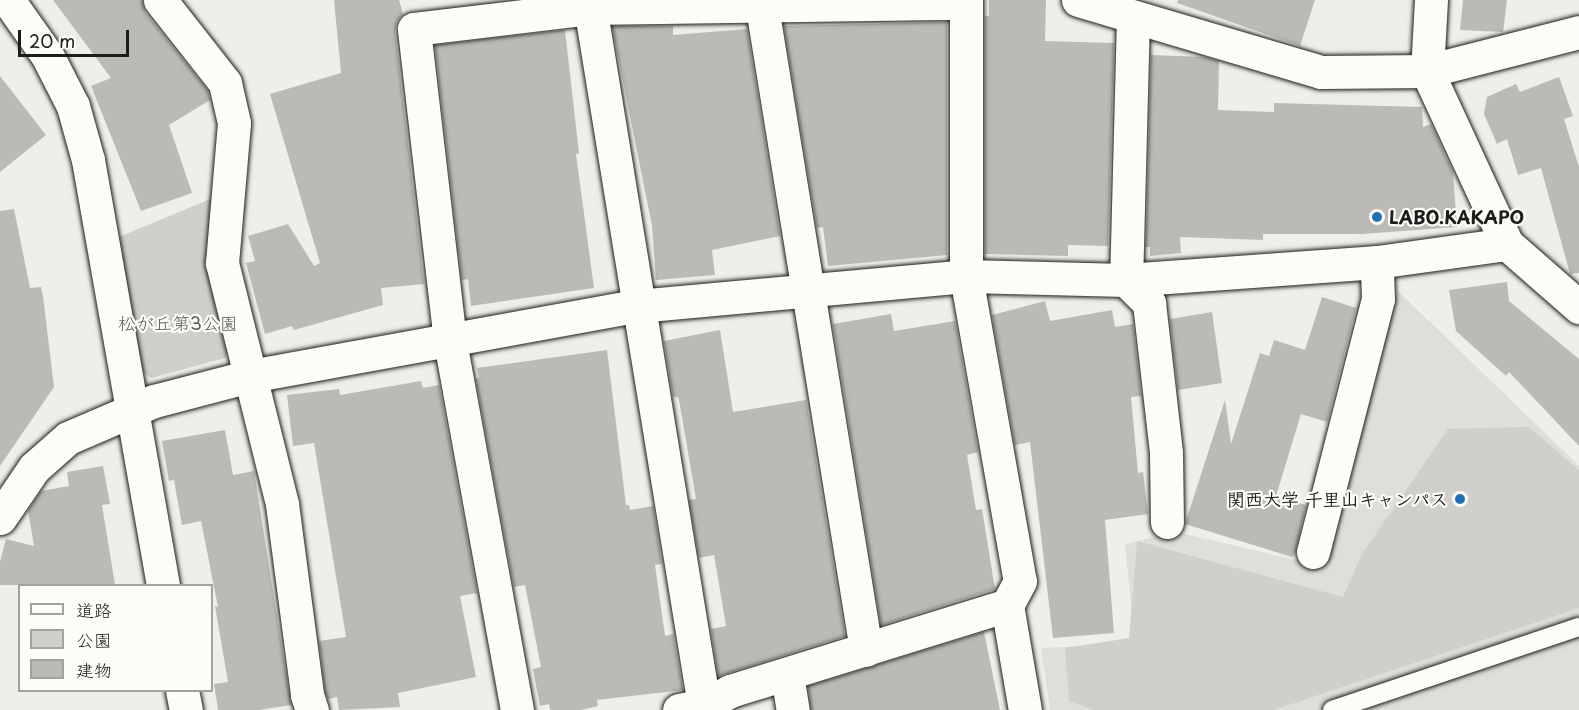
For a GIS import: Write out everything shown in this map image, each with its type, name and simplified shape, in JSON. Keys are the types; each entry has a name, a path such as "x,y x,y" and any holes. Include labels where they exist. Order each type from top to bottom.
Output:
{"street":[{"path":"8,0 46,55 73,106 88,160 163,584"},
{"path":"160,0 225,83 234,123 222,263 282,504 307,695 312,710"},
{"path":"1078,0 1321,72 1427,71 1579,32"},
{"path":"1431,0 1427,71 1507,244 1576,301"},
{"path":"517,710 450,340 414,29 475,10 589,4 762,7 965,2 966,276 1020,581 1007,605 1025,710"},
{"path":"589,4 638,306 692,708 730,691 1007,605"},
{"path":"762,7 806,290 867,650"},
{"path":"1133,17 1126,280 1149,303 1166,453 1167,522"},
{"path":"0,518 34,468 68,438 154,401 250,376 638,306 966,276 1126,280 1377,262 1507,244"},
{"path":"1313,552 1378,299 1377,262"},
{"path":"787,674 793,710"},
{"path":"182,692 186,710"}],"lane":[{"path":"1332,710 1579,627"}],"shaded area":[{"name":"関西大学 千里山キャンパス","path":"1398,291 1579,466 1579,710 1050,710 1041,648 1135,644 1125,544 1176,532 1322,566"}],"green space":[{"name":"松が丘第3公園","path":"215,197 230,349 225,358 151,378 141,371 119,237"},
{"name":"関西大学 千里山キャンパス","path":"1529,427 1579,470 1579,608 1274,710 1093,710 1069,701 1065,648 1129,638 1137,541 1343,597 1362,554 1448,429"}],"building":[{"path":"53,0 142,0 145,12 208,91 210,100 169,125 192,193 141,211 91,86 111,78"},
{"path":"334,0 399,0 403,14 397,21 395,31 424,284 381,288 383,305 294,330 292,326 265,334 246,263 255,261 248,236 288,224 314,266 320,263 270,94 341,73"},
{"path":"989,0 1046,0 1045,41 1114,43 1108,246 1068,245 1068,256 985,254 985,16 989,16"},
{"path":"1178,0 1315,0 1300,46 1177,3"},
{"path":"1463,0 1507,0 1503,32 1460,30"},
{"path":"947,22 947,255 828,266 823,227 817,228 784,26"},
{"path":"612,26 673,26 673,35 747,29 780,236 712,250 715,275 656,280 652,226"},
{"path":"565,30 579,153 576,154 594,288 471,306 468,279 462,280 435,45"},
{"path":"1151,55 1204,57 1219,61 1218,110 1274,112 1274,103 1422,107 1423,127 1431,124 1453,172 1457,227 1362,234 1263,234 1263,240 1180,237 1181,253 1150,256 1150,247 1146,247"},
{"path":"0,76 46,135 0,172"},
{"path":"1559,77 1573,116 1564,119 1579,167 1579,273 1570,274 1541,168 1518,175 1507,139 1497,144 1484,114 1487,97 1516,84 1520,92"},
{"path":"14,209 30,288 41,287 54,387 0,466 0,211"},
{"path":"1507,282 1509,301 1579,359 1579,446 1509,372 1506,376 1456,331 1449,290"},
{"path":"1322,297 1356,308 1327,422 1301,414 1276,496 1306,505 1295,554 1292,557 1185,524 1225,400 1231,444 1260,353 1269,356 1274,340 1305,350"},
{"path":"1045,301 1050,321 1112,310 1115,327 1133,324 1141,396 1131,397 1138,473 1143,472 1148,514 1105,520 1114,633 1053,638 1030,442 1015,445 992,315"},
{"path":"1212,312 1222,383 1178,390 1170,319"},
{"path":"891,314 894,331 955,321 978,452 967,455 976,510 982,509 995,589 881,625 833,324"},
{"path":"720,330 733,412 806,400 845,636 718,676 711,629 726,626 714,555 699,558 689,500 696,499 679,400 678,397 673,397 664,341"},
{"path":"607,350 626,505 629,505 630,510 653,506 662,564 655,565 665,636 673,634 683,690 597,700 598,706 581,710 550,710 549,704 540,706 533,669 541,667 525,585 514,587 476,379 479,378 477,368"},
{"path":"421,381 423,388 439,385 477,593 460,596 476,677 398,693 400,707 339,710 337,697 328,699 325,691 319,641 346,637 314,443 293,446 287,395 339,389 340,395"},
{"path":"225,430 233,475 254,471 291,705 259,710 218,710 214,684 228,682 215,606 218,607 201,521 182,525 174,480 169,481 162,441"},
{"path":"103,466 110,504 102,505 115,584 0,585 0,562 6,539 34,546 28,511 41,491 69,486 67,472"},
{"path":"984,632 1000,710 811,710 808,686"}],"place":[{"name":"LABO.KAKAPO","path":"1377,217"},
{"name":"関西大学 千里山キャンパス","path":"1460,499"}]}
